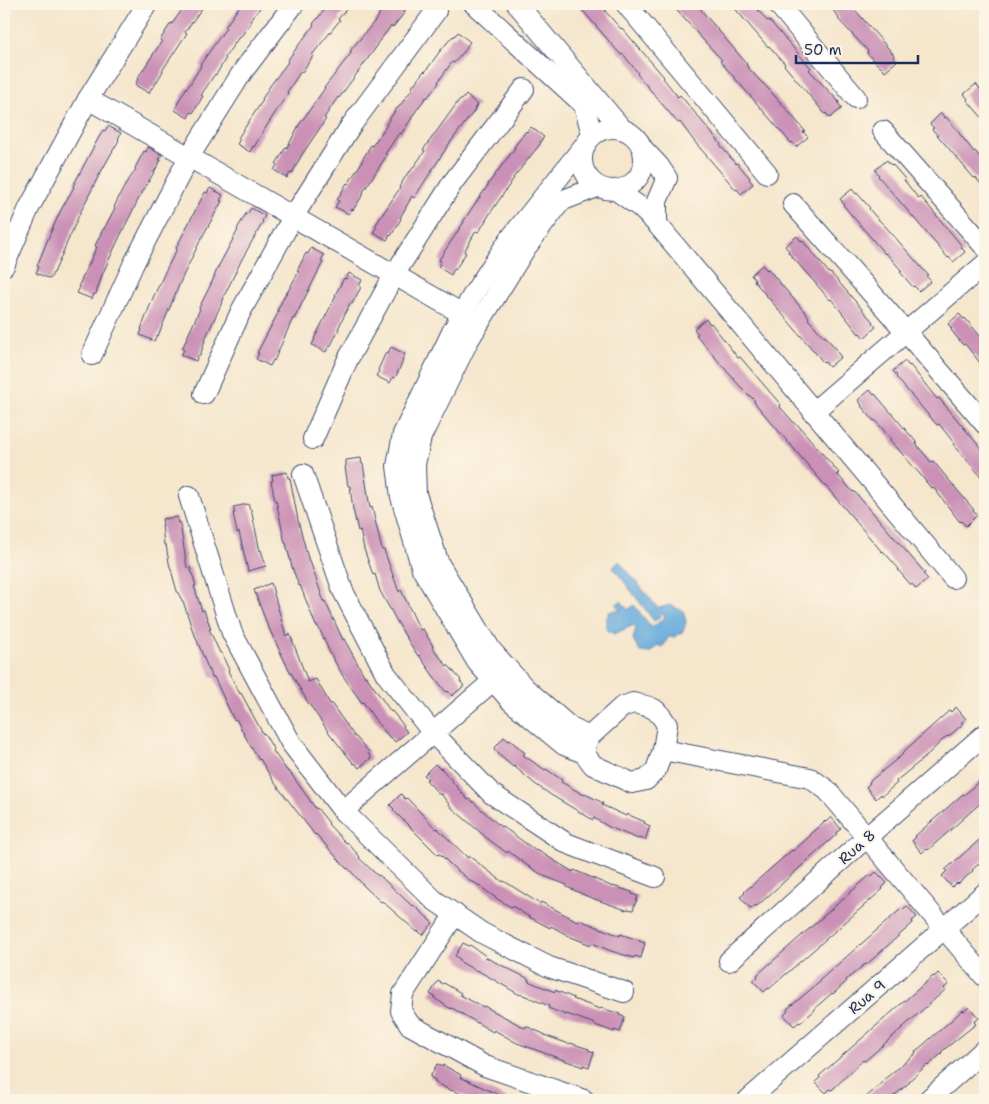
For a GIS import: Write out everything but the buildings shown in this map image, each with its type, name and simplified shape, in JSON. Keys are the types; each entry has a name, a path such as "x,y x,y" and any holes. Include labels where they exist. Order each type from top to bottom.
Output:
{"street":[{"path":"4,266 28,208 88,99 147,4"},
{"path":"92,355 134,263 189,157 244,71 294,4"},
{"path":"474,4 584,105 588,140 581,162 586,176 640,207 657,224 953,578"},
{"path":"517,4 622,129 635,136 643,149 667,178 657,201 657,224"},
{"path":"626,4 767,173"},
{"path":"778,4 856,98"},
{"path":"204,394 241,311 293,217 350,127 436,11"},
{"path":"314,438 348,359 394,275 453,182 524,89"},
{"path":"88,99 470,319"},
{"path":"470,319 474,293 509,240 588,140 606,128 622,129"},
{"path":"882,132 985,246"},
{"path":"586,745 593,765 632,783 646,780 656,770 663,750 667,724 658,711 648,706 633,703 622,707 586,745 564,745 512,701 500,674 477,662 422,569 401,497 397,466 403,434 452,332 470,319 561,201 606,188 626,188 638,178 644,164 643,149"},
{"path":"793,204 985,424"},
{"path":"813,412 985,264"},
{"path":"303,474 343,592 386,674 433,733 492,794 566,843 655,878"},
{"path":"189,496 232,633 291,743 343,811 434,900 482,933 549,967 624,992"},
{"path":"343,811 500,674"},
{"name":"Rua 8","path":"729,961 985,734"},
{"path":"663,750 810,778 827,790 985,977"},
{"name":"Rua 9","path":"748,1100 985,893"},
{"path":"455,914 404,994 401,1011 410,1025 485,1066 584,1100"},
{"path":"928,1100 985,1049"}],"water":[{"path":"619,561 658,608 670,605 683,611 686,622 683,632 674,637 668,637 665,644 661,647 658,645 650,653 640,652 633,639 636,628 634,625 614,634 606,629 609,612 621,611 616,605 621,601 628,610 634,605 652,628 665,617 662,613 654,621 613,567"}]}
